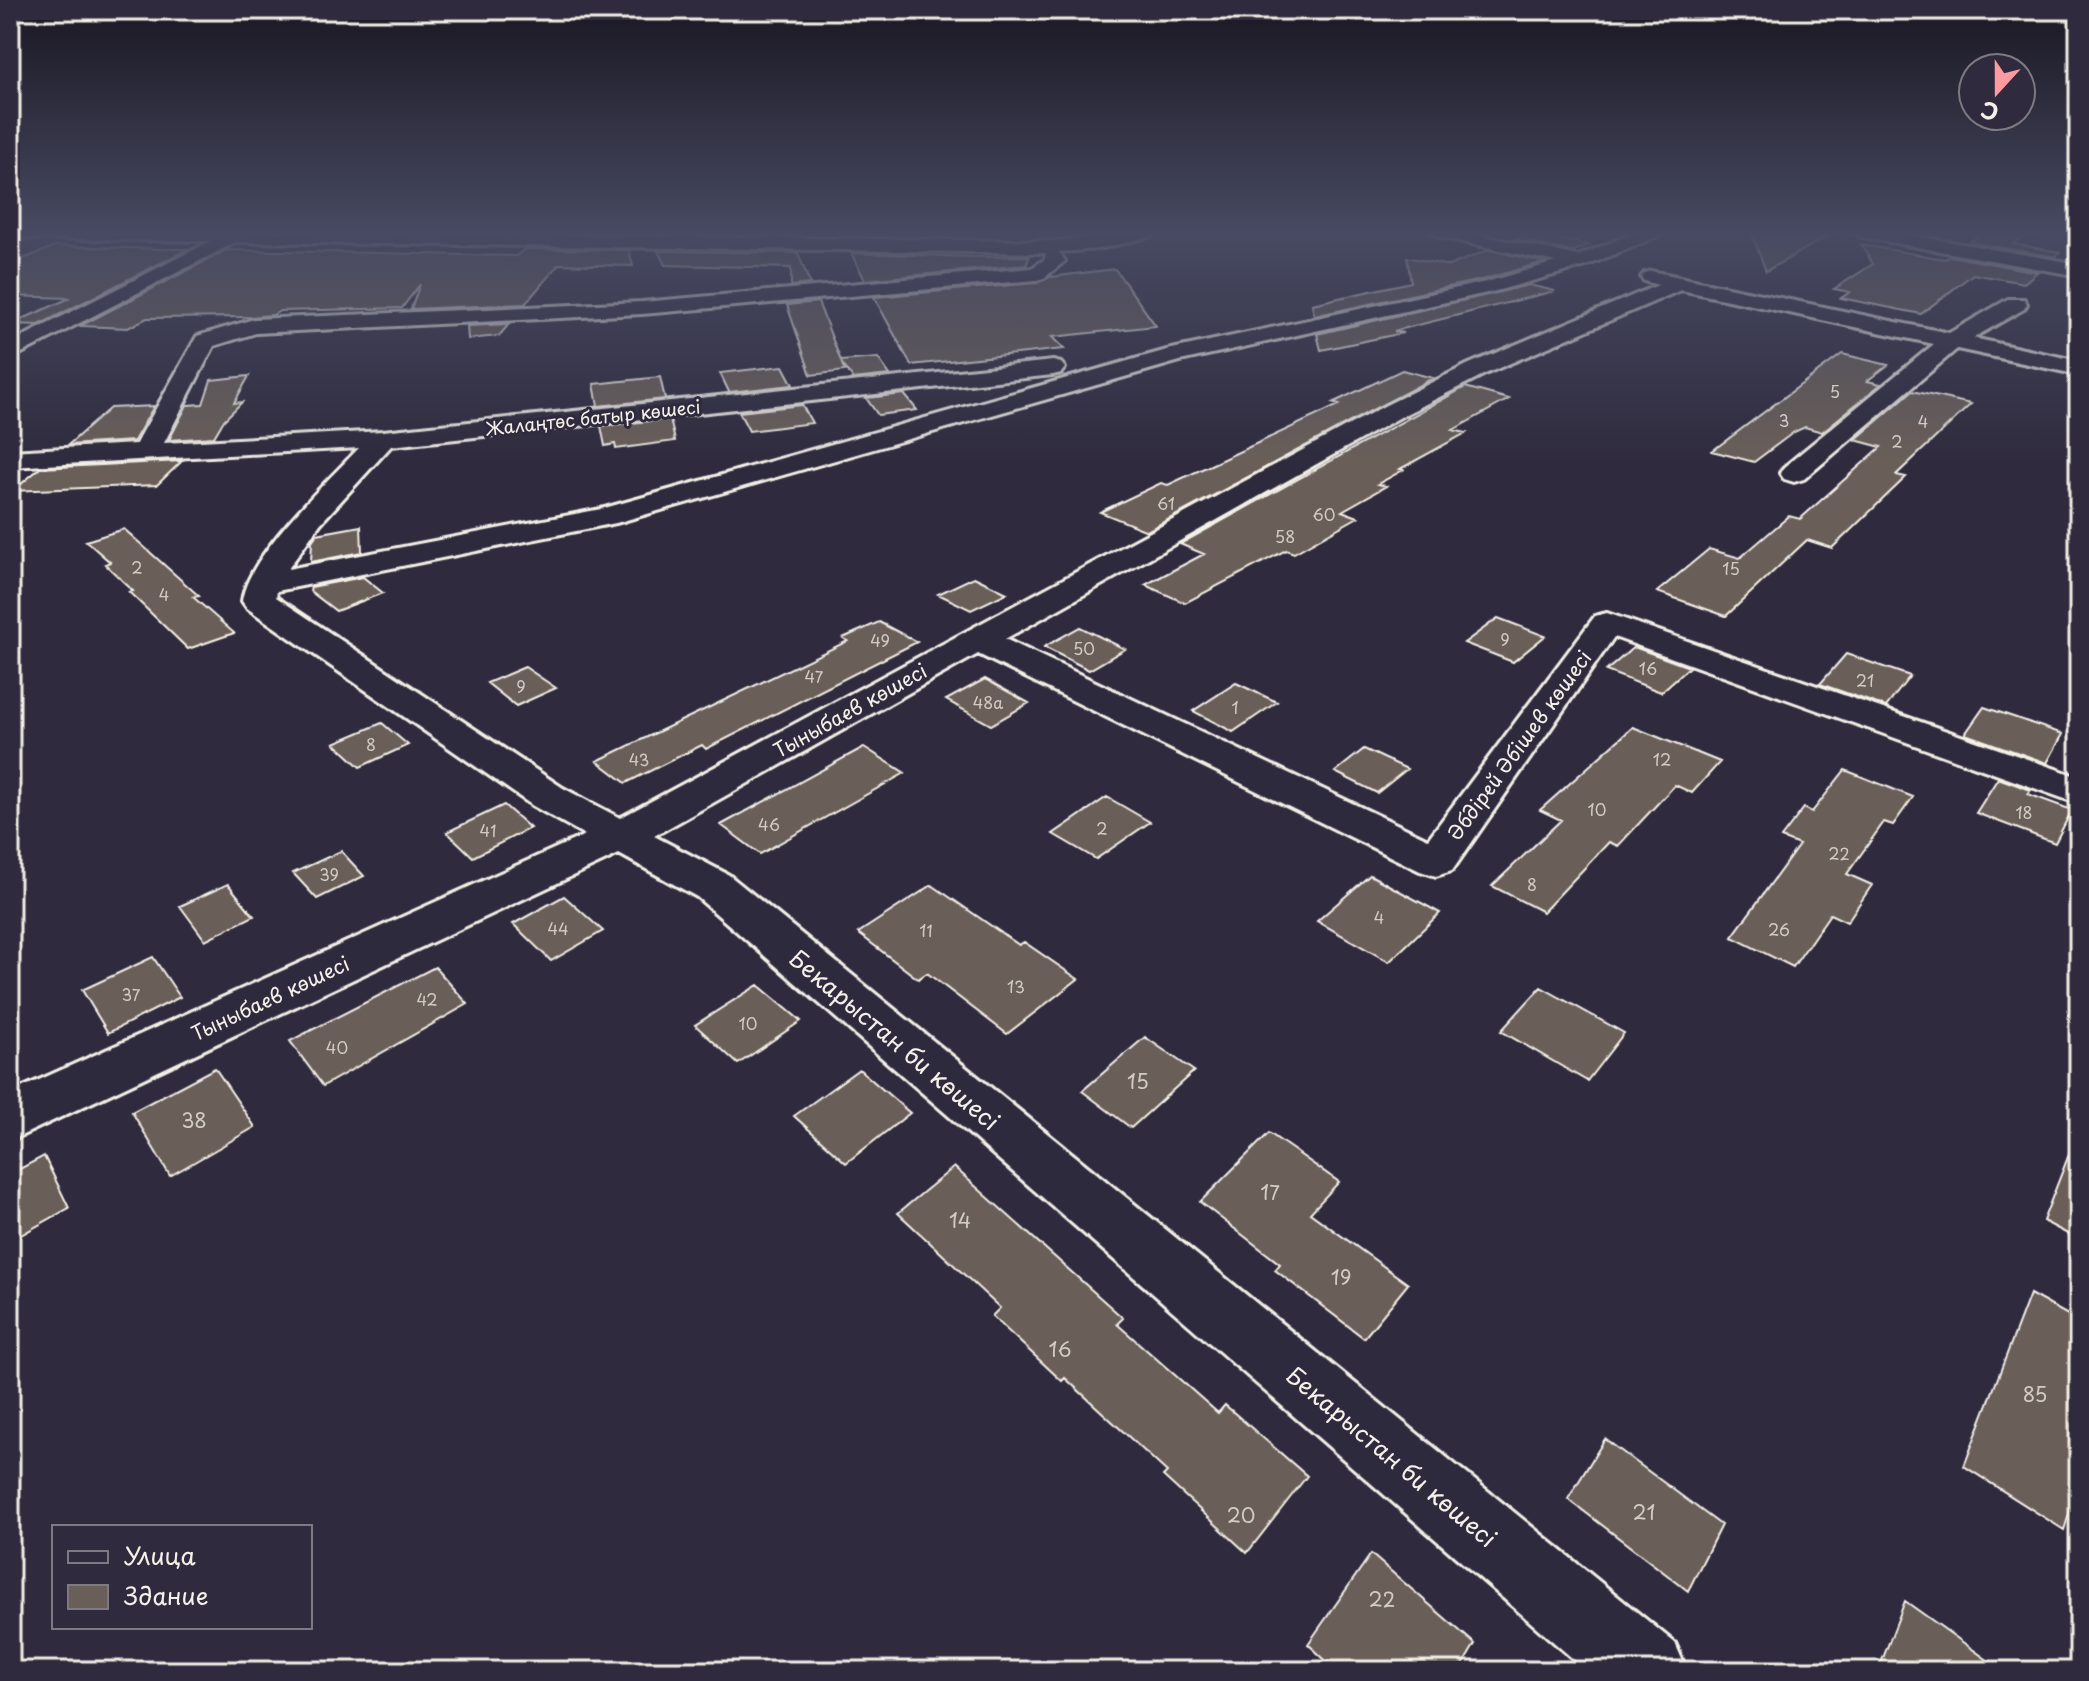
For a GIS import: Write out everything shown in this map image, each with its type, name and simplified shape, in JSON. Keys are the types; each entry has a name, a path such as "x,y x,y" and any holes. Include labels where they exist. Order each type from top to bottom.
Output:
{"street":[{"path":"10,352 91,310"},
{"path":"145,452 205,341 254,326 589,310"},
{"name":"Жалаңтөс батыр көшесі","path":"261,584 605,517 1175,355 1381,310"},
{"name":"Тыныбаев көшесі","path":"10,1118 620,836 1395,410 1477,369 1615,310"},
{"path":"1808,310 2079,368"},
{"path":"1794,473 1952,341 2005,310"},
{"name":"Жалаңтөс батыр көшесі","path":"10,459 383,439 1175,355"},
{"path":"261,584 309,518 383,439"},
{"name":"Бекарыстан би көшесі","path":"261,584 259,601 548,797 713,886 1647,1671"},
{"name":"Әбдірей Әбішев көшесі","path":"978,640 1436,861 1607,623 2079,791"}],"building":[{"path":"42,310 68,310 39,325 11,324"},
{"path":"110,310 303,310 251,317 147,318 128,328 80,326"},
{"path":"789,310 821,310 841,361 878,358 890,375 853,379 841,362 845,371 811,375"},
{"path":"881,310 1145,310 1156,326 1052,337 1064,349 911,365"},
{"path":"1313,310 1340,310 1314,316"},
{"path":"1419,310 1477,310 1394,331 1403,333 1321,350 1317,334"},
{"path":"509,324 499,336 468,339 467,326"},
{"path":"1842,354 1888,365 1867,381 1881,384 1822,432 1805,427 1754,462 1712,451"},
{"path":"783,366 793,385 729,392 720,373"},
{"path":"1402,370 1433,378 1147,531 1100,512 1161,483 1168,485 1339,405 1332,403"},
{"path":"249,376 234,403 242,402 224,420 214,437 169,440 187,405 203,404 211,380"},
{"path":"660,377 665,399 598,406 594,384"},
{"path":"1465,387 1509,399 1453,430 1466,433 1400,469 1403,470 1378,484 1386,486 1342,511 1358,517 1294,553 1286,550 1185,603 1145,585 1204,554 1180,544"},
{"path":"1912,391 1971,404 1896,475 1906,477 1832,548 1807,540 1726,616 1657,592 1709,549 1740,558 1789,516 1800,519 1881,447 1855,440"},
{"path":"904,394 917,410 878,415 866,398"},
{"path":"802,405 812,423 749,431 739,412"},
{"path":"154,406 134,441 68,445 110,408"},
{"path":"670,419 675,441 616,449 615,444 605,446 601,426"},
{"path":"182,461 157,485 13,491 40,468"},
{"path":"361,526 362,552 311,562 312,541 317,534"},
{"path":"124,529 199,596 193,597 234,633 188,649 129,592 133,591 105,564 110,562 86,541"},
{"path":"363,577 383,593 336,611 310,591 311,587"},
{"path":"974,577 1007,593 971,610 938,594"},
{"path":"1498,618 1545,636 1513,662 1464,643"},
{"path":"879,622 917,642 706,749 702,745 626,783 597,761 848,641 843,638"},
{"path":"1080,627 1125,649 1089,670 1044,647"},
{"path":"1634,647 1689,667 1661,692 1606,671"},
{"path":"1846,654 1910,676 1886,707 1820,684"},
{"path":"525,667 556,688 516,706 487,683"},
{"path":"985,679 1029,703 991,725 946,700"},
{"path":"1236,683 1277,702 1233,732 1193,711"},
{"path":"1984,707 2063,734 2047,763 1965,734"},
{"path":"382,723 408,745 360,767 334,743"},
{"path":"1633,727 1720,762 1692,793 1675,785 1618,846 1609,842 1543,912 1492,886 1561,820 1540,810"},
{"path":"864,747 905,773 760,854 721,825"},
{"path":"1364,749 1407,769 1377,793 1335,772"},
{"path":"1845,770 1913,797 1893,825 1884,822 1847,874 1872,885 1847,922 1830,914 1793,967 1732,937 1799,845 1781,838 1804,808 1812,812"},
{"path":"1998,778 2031,790 2028,794 2072,810 2055,843 1976,813"},
{"path":"1107,797 1150,822 1096,859 1053,834"},
{"path":"504,805 530,828 473,857 447,832"},
{"path":"341,851 364,876 317,899 293,873"},
{"path":"1370,875 1440,913 1389,962 1317,921"},
{"path":"228,884 254,916 205,940 180,906"},
{"path":"932,885 1019,945 1024,942 1078,979 1007,1034 927,973 918,979 858,933"},
{"path":"564,896 603,931 551,961 513,924"},
{"path":"153,957 180,997 108,1033 82,990"},
{"path":"435,967 468,1004 323,1086 290,1041"},
{"path":"758,985 801,1021 738,1064 695,1025"},
{"path":"1541,987 1624,1033 1587,1081 1501,1031"},
{"path":"1145,1037 1194,1071 1131,1128 1082,1091"},
{"path":"215,1068 255,1127 170,1176 132,1112"},
{"path":"859,1069 910,1113 846,1163 794,1116"},
{"path":"1269,1133 1339,1182 1310,1213 1408,1284 1364,1338 1275,1270 1280,1264 1200,1202"},
{"path":"2079,1135 2079,1240 2043,1221"},
{"path":"44,1156 69,1208 10,1241 10,1174"},
{"path":"954,1167 1123,1318 1117,1324 1218,1413 1225,1405 1307,1476 1247,1553 1163,1476 1167,1472 992,1316 1000,1308 898,1213"},
{"path":"2030,1294 2079,1321 2079,1483 2064,1530 1964,1466"},
{"path":"1605,1439 1721,1525 1688,1591 1568,1499"},
{"path":"1371,1554 1475,1644 1459,1671 1337,1671 1308,1644"},
{"path":"1905,1601 2003,1671 1878,1671"}]}
